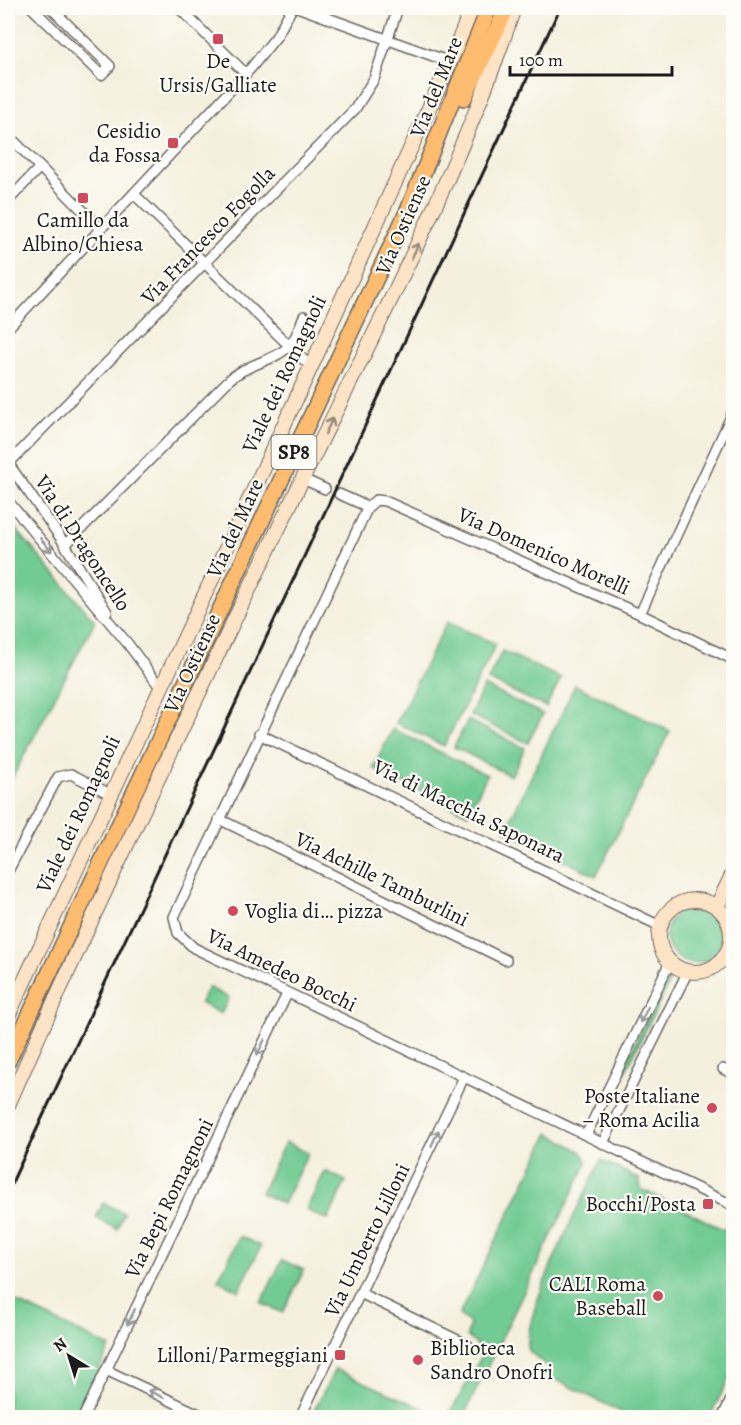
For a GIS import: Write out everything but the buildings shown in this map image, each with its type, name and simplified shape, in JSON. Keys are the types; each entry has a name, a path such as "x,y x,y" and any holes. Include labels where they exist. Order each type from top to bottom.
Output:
{"main road":[{"name":"Viale dei Romagnoli","path":"8,1016 12,995 110,794 311,367 450,62 472,8"},
{"name":"Via del Mare","path":"8,1061 409,208 489,8"},
{"name":"Via Ostiense","path":"8,1105 303,478 403,278 458,155 508,15 516,8"},
{"path":"409,208 508,15"},
{"path":"717,906 734,871"},
{"path":"695,899 717,906 724,914 732,934 730,956 710,969 688,971 670,962 660,945 660,926 673,907 683,901 695,899"}],"street":[{"path":"32,8 102,75 110,66 51,8"},
{"path":"179,8 246,74"},
{"path":"8,328 246,74 276,37 292,8"},
{"path":"300,8 450,62"},
{"name":"Via Francesco Fogolla","path":"8,464 359,104 374,79 398,8"},
{"path":"8,135 101,229"},
{"path":"8,201 40,167"},
{"path":"134,195 311,367"},
{"path":"65,545 230,379 244,368 275,356 289,347 304,316"},
{"path":"640,614 734,410"},
{"name":"Via di Dragoncello","path":"8,464 65,545 128,644"},
{"path":"303,478 325,489"},
{"name":"Via Domenico Morelli","path":"339,494 368,507 376,500 386,501 640,614 734,660"},
{"name":"Via di Dragoncello","path":"8,501 128,644 160,687"},
{"name":"Via Amedeo Bocchi","path":"368,507 176,909 175,928 181,938 194,948 734,1206"},
{"name":"Via di Macchia Saponara","path":"259,734 660,926"},
{"path":"8,871 54,782 60,775 71,774 110,794"},
{"name":"Via Achille Tamburlini","path":"219,819 506,960"},
{"path":"586,1135 670,962"},
{"path":"603,1143 688,971"},
{"name":"Via Bepi Romagnoni","path":"83,1418 287,994"},
{"path":"723,1069 734,1074"},
{"name":"Via Umberto Lilloni","path":"300,1418 362,1294 464,1077"},
{"path":"362,1294 468,1345"},
{"path":"106,1370 207,1418"},
{"path":"722,1418 734,1394"}],"green space":[{"path":"8,520 95,621 8,786"},
{"path":"447,622 496,644 444,746 396,723"},
{"path":"502,651 561,678 546,707 488,680"},
{"path":"575,685 670,731 596,876 505,831"},
{"path":"484,686 543,714 528,743 470,715"},
{"path":"468,720 525,748 511,776 454,747"},
{"path":"393,729 487,775 468,814 373,768"},
{"path":"688,907 700,907 710,911 718,919 722,935 718,951 710,959 700,963 688,963 678,959 670,951 666,941 666,929 670,919 678,911"},
{"path":"669,973 672,976 600,1124 597,1121"},
{"path":"208,987 229,998 221,1014 200,1003"},
{"path":"549,1133 582,1152 587,1163 463,1417 448,1417 484,1352 467,1336 470,1323 459,1315"},
{"path":"285,1142 308,1153 283,1204 261,1193"},
{"name":"CALI Roma Baseball","path":"601,1160 639,1179 641,1189 733,1234 733,1370 710,1417 631,1417 549,1376 549,1368 529,1351 528,1336 533,1313 543,1286 568,1227"},
{"path":"325,1171 346,1181 328,1220 306,1210"},
{"path":"103,1203 124,1213 117,1229 96,1218"},
{"path":"240,1236 261,1246 239,1291 218,1280"},
{"path":"282,1260 304,1270 283,1313 261,1303"},
{"path":"8,1298 110,1347 75,1417 8,1417"},
{"path":"335,1369 442,1417 311,1417"}],"railway":[{"path":"8,1191 560,8"}],"place":[{"name":"De Ursis/Galliate","path":"218,39"},
{"name":"Cesidio da Fossa","path":"173,143"},
{"name":"Camillo da Albino/Chiesa","path":"83,198"},
{"name":"Voglia di… pizza","path":"233,911"},
{"name":"Poste Italiane – Roma Acilia","path":"712,1108"},
{"name":"Bocchi/Posta","path":"708,1204"},
{"name":"CALI Roma Baseball","path":"658,1296"},
{"name":"Lilloni/Parmeggiani","path":"340,1355"},
{"name":"Biblioteca Sandro Onofri","path":"418,1360"}]}
